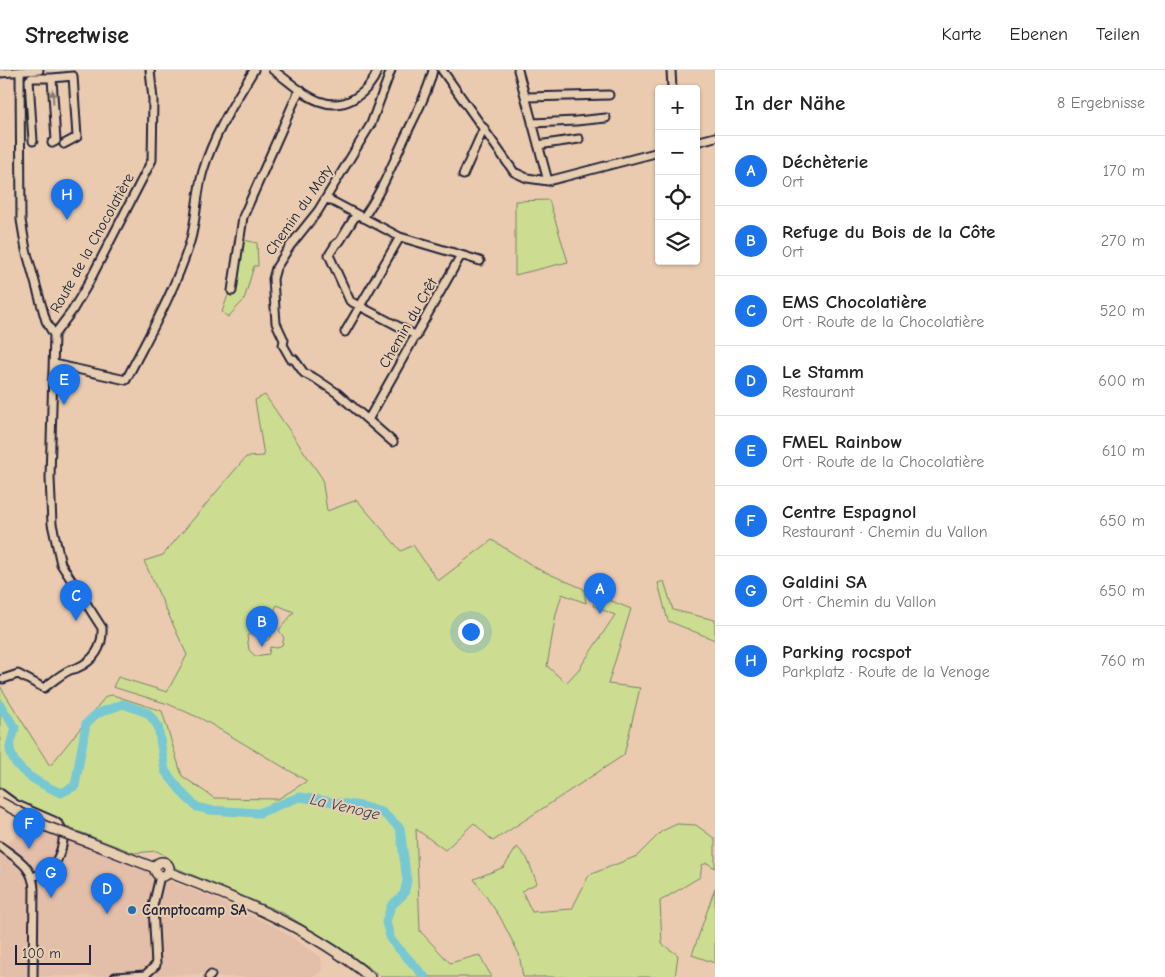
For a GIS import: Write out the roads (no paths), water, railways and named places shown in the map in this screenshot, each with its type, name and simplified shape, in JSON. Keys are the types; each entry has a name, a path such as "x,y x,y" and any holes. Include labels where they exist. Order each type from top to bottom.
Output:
{"main road":[{"path":"0,802 45,826 155,868 157,864 164,863 167,865 164,874 265,911 318,940 370,977"}],"street":[{"path":"0,73 40,70"},
{"name":"Route de la Chocolatière","path":"3,679 18,674 44,688 70,670 83,665 97,652 103,640 102,628 61,564 52,524 50,478 54,335 72,311 88,284 152,160 153,100 150,70"},
{"path":"54,364 126,380 174,288 190,241 202,174 210,149 218,130 254,70"},
{"path":"273,70 311,97 327,103 348,102 366,90 378,70"},
{"name":"Chemin du Moty","path":"391,70 370,124 326,198 308,225 288,248 276,268 273,279 276,323 291,359 294,359 304,373 337,393 393,442"},
{"path":"363,218 372,205 393,163 425,93 433,70"},
{"path":"442,70 514,172 527,178 548,181 655,153"},
{"path":"518,70 548,181"},
{"path":"671,70 672,85"},
{"path":"20,72 21,220 26,250 46,322 54,335"},
{"path":"33,141 29,80 32,78 73,76 77,136 64,144"},
{"path":"52,78 56,141 52,143"},
{"path":"232,291 243,217 297,95 301,90"},
{"path":"526,97 609,94"},
{"path":"532,123 606,118"},
{"path":"463,175 484,128"},
{"path":"700,141 715,137"},
{"path":"538,145 579,139"},
{"path":"326,198 400,237 480,262"},
{"path":"356,215 340,242 336,244 329,255 350,301 416,336"},
{"path":"345,332 400,237"},
{"name":"Chemin du Crêt","path":"368,420 462,255"},
{"path":"0,793 15,804 54,821 63,831 62,844 53,865 46,871 32,877"},
{"path":"0,846 27,867 32,877 34,889 33,977"},
{"path":"115,977 145,975 156,965 153,906 164,874"}],"waterway":[{"name":"La Venoge","path":"0,705 15,728 10,747 16,763 29,776 61,793 75,786 86,724 96,714 123,704 148,713 158,726 165,771 185,796 197,807 209,810 259,813 299,797 361,806 382,812 400,828 407,881 404,894 391,906 386,922 391,940 425,977"}],"place":[{"name":"Parking rocspot","path":"67,220"},
{"name":"FMEL Rainbow","path":"64,405"},
{"name":"Déchèterie","path":"600,614"},
{"name":"EMS Chocolatière","path":"76,621"},
{"name":"Refuge du Bois de la Côte","path":"262,647"},
{"name":"Centre Espagnol","path":"29,849"},
{"name":"Galdini SA","path":"51,898"},
{"name":"Camptocamp SA","path":"132,910"},
{"name":"Le Stamm","path":"107,914"}]}
